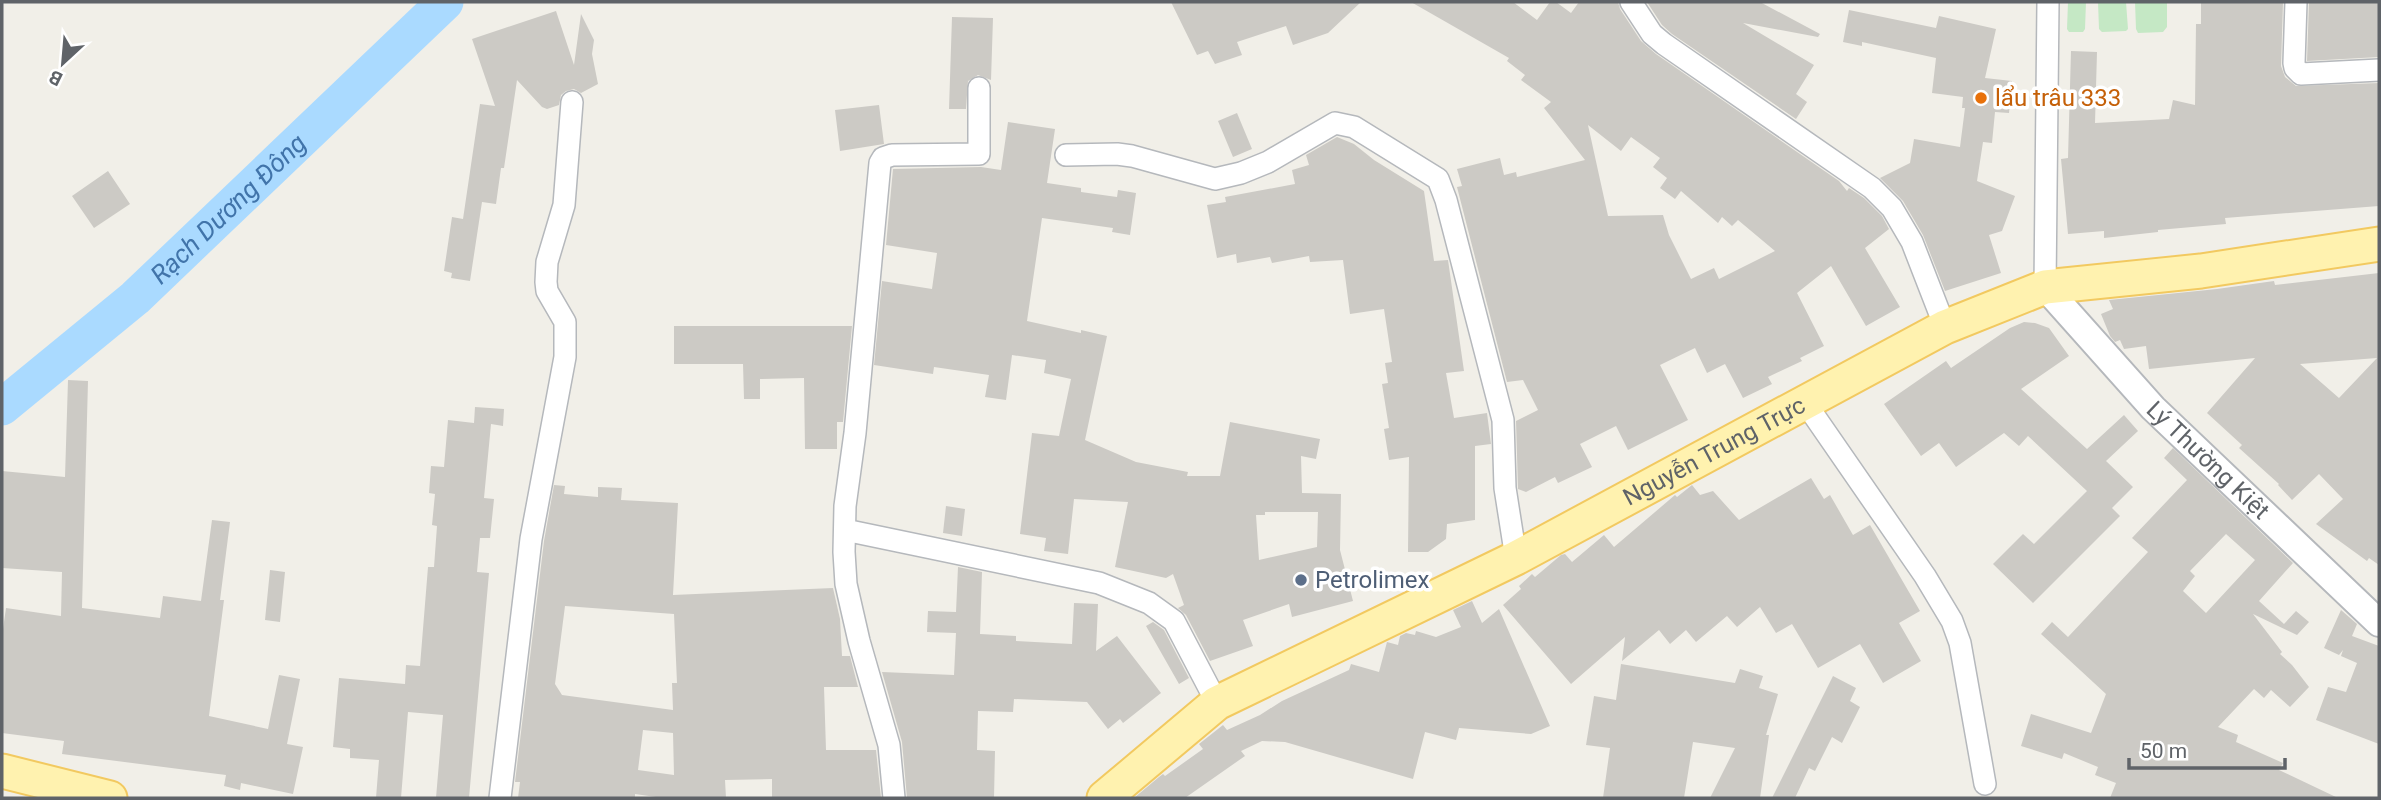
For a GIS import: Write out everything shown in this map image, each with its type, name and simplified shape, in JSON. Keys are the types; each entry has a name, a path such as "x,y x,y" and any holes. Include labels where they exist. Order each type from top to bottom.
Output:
{"main road":[{"name":"Nguyễn Trung Trực","path":"1104,798 1217,703 1516,558 1945,327 2045,287 2201,271 2379,244"},
{"path":"2,771 110,798"}],"street":[{"path":"1631,2 1652,34 1664,44 1872,188 1892,208 1912,242 1945,327"},
{"path":"2045,287 2048,2"},
{"path":"2296,2 2294,62 2297,71 2301,74 2379,71"},
{"path":"894,798 889,745 846,584 845,506 855,433 880,163 883,158 892,155 979,154 979,88"},
{"path":"500,798 531,539 565,357 565,322 547,291 546,282 547,262 564,205 572,102"},
{"path":"1066,155 1117,153 1214,180 1268,162 1335,123 1354,127 1438,180 1460,249 1503,420 1506,488 1516,558"},
{"name":"Lý Thường Kiệt","path":"2045,287 2153,408 2379,623"},
{"path":"1804,401 1952,621 1960,643 1985,784"},
{"path":"845,530 1099,583 1149,603 1174,621 1217,703"}],"green space":[{"path":"2068,2 2086,2 2083,32 2069,32 2067,29"},
{"path":"2098,2 2126,2 2128,29 2102,32 2099,29"},
{"path":"2135,2 2167,2 2167,27 2163,32 2138,33"}],"building":[{"path":"1171,2 1361,2 1328,33 1293,45 1286,26 1237,42 1242,55 1215,64 1208,51 1197,55"},
{"path":"1411,2 1513,2 1537,20 1550,2 1556,2 1571,13 1579,2 1618,2 1641,41 1656,54 1839,181 1847,191 1849,188 1864,198 1882,216 1889,229 1865,248 1900,307 1866,326 1831,266 1797,293 1824,346 1800,358 1802,361 1768,377 1772,384 1743,398 1725,364 1707,373 1695,348 1660,365 1688,420 1628,450 1616,426 1580,444 1592,467 1558,483 1555,477 1526,492 1518,489 1516,421 1538,410 1523,380 1507,382 1457,187 1462,186 1457,169 1500,158 1504,175 1516,172 1517,177 1585,160 1544,108 1551,102 1521,80 1525,75 1507,61 1509,58","holes":["1588,125 1621,151 1631,137 1660,158 1653,167 1667,178 1660,188 1675,199 1681,191 1718,223 1722,217 1732,226 1738,220 1775,251 1719,279 1714,268 1691,279 1669,235 1663,215 1608,216"]},
{"path":"1647,2 1760,2 1820,34 1818,37 1743,23 1814,65 1796,94 1807,102 1796,119 1672,34 1662,25"},
{"path":"2201,2 2283,2 2281,66 2285,77 2296,86 2379,83 2379,206 2225,218 2226,224 2104,238 2104,231 2068,234 2061,159 2068,158 2071,51 2097,52 2095,123 2169,119 2173,100 2195,105 2196,24 2201,24"},
{"path":"2309,2 2379,2 2379,57 2307,61"},
{"path":"1849,10 1936,28 1939,16 1996,29 1985,78 2012,81 2009,113 1995,112 1992,143 1983,142 1977,181 2015,196 2002,231 1989,235 2001,273 1945,291 1923,235 1903,201 1880,178 1910,163 1914,139 1960,147 1965,108 1962,108 1963,97 1932,93 1936,58 1862,42 1862,46 1843,42"},
{"path":"556,11 574,65 581,14 594,40 592,54 598,84 581,93 574,89 566,91 561,95 559,105 547,109 517,80 496,204 482,202 470,281 451,278 452,273 444,271 452,217 463,219 480,104 495,106 472,39"},
{"path":"952,17 993,18 991,80 978,75 968,81 966,109 949,109"},
{"path":"879,105 884,144 840,151 835,110"},
{"path":"1237,113 1252,149 1233,157 1218,121"},
{"path":"1008,122 1055,129 1047,183 1081,188 1081,192 1117,197 1118,190 1136,193 1130,235 1112,232 1113,228 1042,218 1027,321 1107,336 1085,440 1136,462 1188,472 1187,476 1220,476 1230,422 1320,439 1316,459 1301,456 1302,493 1341,494 1340,550 1353,601 1292,617 1289,604 1243,620 1253,646 1210,661 1186,615 1178,608 1184,605 1173,574 1166,578 1115,567 1128,502 1074,499 1068,554 1044,551 1046,538 1020,534 1032,433 1059,436 1071,379 1044,373 1046,360 1012,355 1006,400 985,397 989,375 934,367 933,374 874,365 882,281 932,289 937,253 886,245 893,169 981,167 1001,170","holes":["1265,512 1318,512 1317,547 1259,560 1256,515 1265,515"]},
{"path":"1337,137 1354,144 1374,160 1424,191 1434,261 1448,260 1464,371 1446,373 1454,418 1487,413 1491,444 1475,446 1475,520 1447,524 1446,539 1428,552 1408,552 1409,457 1389,460 1384,429 1389,428 1382,384 1388,383 1385,363 1392,362 1384,309 1350,314 1343,260 1310,262 1309,256 1272,263 1270,257 1237,263 1236,254 1217,258 1207,205 1226,202 1225,197 1295,184 1292,170 1309,165 1306,155"},
{"path":"108,171 130,204 94,228 72,196"},
{"path":"2379,273 2379,565 2369,558 2367,561 2316,524 2343,499 2319,474 2292,500 2279,484 2239,448 2242,445 2207,413 2255,358 2149,369 2146,346 2124,349 2120,340 2115,342 2110,336 2101,314 2113,309 2109,300 2274,281 2275,285","holes":["2377,358 2339,398 2300,364"]},
{"path":"2024,322 2049,328 2069,356 2021,389 2087,449 2124,415 2138,431 2106,461 2133,487 2112,508 2120,516 2033,603 1993,564 2023,534 2034,544 2087,491 2028,436 2019,446 2004,433 1956,467 1939,443 1921,456 1884,404 1946,361 1951,368 2010,328"},
{"path":"674,326 852,326 843,422 837,422 837,449 805,449 804,378 760,379 760,399 744,399 743,364 674,364"},
{"path":"68,380 88,381 82,608 160,618 163,596 201,601 212,520 230,522 220,600 224,600 209,716 268,729 279,675 300,679 287,744 303,747 293,794 241,783 240,790 224,786 226,775 62,754 64,741 2,733 2,636 6,608 61,616 62,572 2,568 2,471 65,477"},
{"path":"475,407 504,409 503,426 491,424 484,498 494,499 490,538 480,538 477,572 489,573 469,798 436,798 443,715 408,712 401,798 376,798 379,760 350,758 350,749 333,747 339,678 405,684 406,665 420,666 428,567 434,567 437,526 432,525 435,494 429,493 431,466 444,467 448,420 474,423"},
{"path":"2173,448 2293,563 2259,601 2284,624 2296,611 2309,622 2297,635 2253,614 2282,652 2280,654 2309,687 2290,707 2271,690 2264,698 2254,689 2218,727 2238,735 2236,742 2283,763 2279,770 2338,798 2110,798 2116,783 2095,775 2098,767 2064,753 2062,759 2021,746 2031,714 2091,733 2106,694 2041,634 2052,622 2068,637 2148,552 2132,538 2187,480 2164,458","holes":["2226,534 2255,560 2206,613 2183,591 2195,576 2190,571"]},
{"path":"1811,478 1824,499 1830,495 1853,535 1870,525 1920,611 1899,623 1921,661 1883,683 1860,644 1818,668 1792,624 1776,633 1760,607 1737,627 1727,616 1696,642 1686,630 1670,644 1659,630 1622,661 1625,637 1571,684 1503,605 1521,589 1519,586 1532,574 1535,577 1561,555 1565,554 1572,562 1604,535 1614,547 1675,495 1677,497 1692,485 1700,495 1713,491 1739,520"},
{"path":"554,485 565,486 564,494 598,497 598,487 622,488 621,500 678,503 673,595 833,588 840,619 842,656 850,656 858,687 824,687 826,750 876,750 881,798 772,798 772,779 725,780 726,798 663,798 635,794 635,798 518,798 520,782 515,782 544,541","holes":["565,606 674,614 677,683 672,683 673,710 562,695 555,684","643,730 673,733 674,775 638,770"]},
{"path":"946,506 965,509 962,536 943,533"},
{"path":"958,567 982,572 980,634 1016,636 1016,641 1072,644 1074,603 1098,604 1096,651 1117,636 1161,693 1123,723 1120,719 1108,729 1087,702 1014,699 1013,712 978,711 977,750 995,751 994,798 907,798 902,742 882,672 954,675 956,633 927,632 928,611 956,612"},
{"path":"270,570 285,572 280,622 265,620"},
{"path":"1472,601 1482,623 1499,609 1550,726 1531,734 1459,728 1456,740 1425,732 1413,779 1285,742 1262,741 1241,751 1245,756 1185,798 1134,798 1163,774 1165,776 1203,749 1199,744 1223,725 1227,730 1260,715 1282,701 1349,670 1351,664 1379,672 1387,642 1398,645 1400,636 1406,633 1415,635 1416,631 1436,637 1461,627 1453,610"},
{"path":"2341,610 2357,624 2352,636 2379,646 2379,744 2316,720 2328,687 2346,692 2357,663 2341,656 2343,650 2339,655 2324,648"},
{"path":"1153,622 1164,630 1189,678 1179,684 1146,626"},
{"path":"1621,664 1735,683 1740,669 1763,676 1759,688 1778,694 1766,735 1769,735 1760,798 1710,798 1735,748 1693,742 1684,798 1603,798 1610,748 1586,745 1594,696 1616,700"},
{"path":"1833,676 1856,688 1850,701 1860,707 1842,743 1832,737 1815,771 1809,768 1795,798 1772,798"}],"waterway":[{"name":"Rạch Dương Đông","path":"2,407 135,298 445,2"}],"place":[{"name":"lẩu trâu 333","path":"1981,98"},
{"name":"Petrolimex","path":"1301,580"}]}
